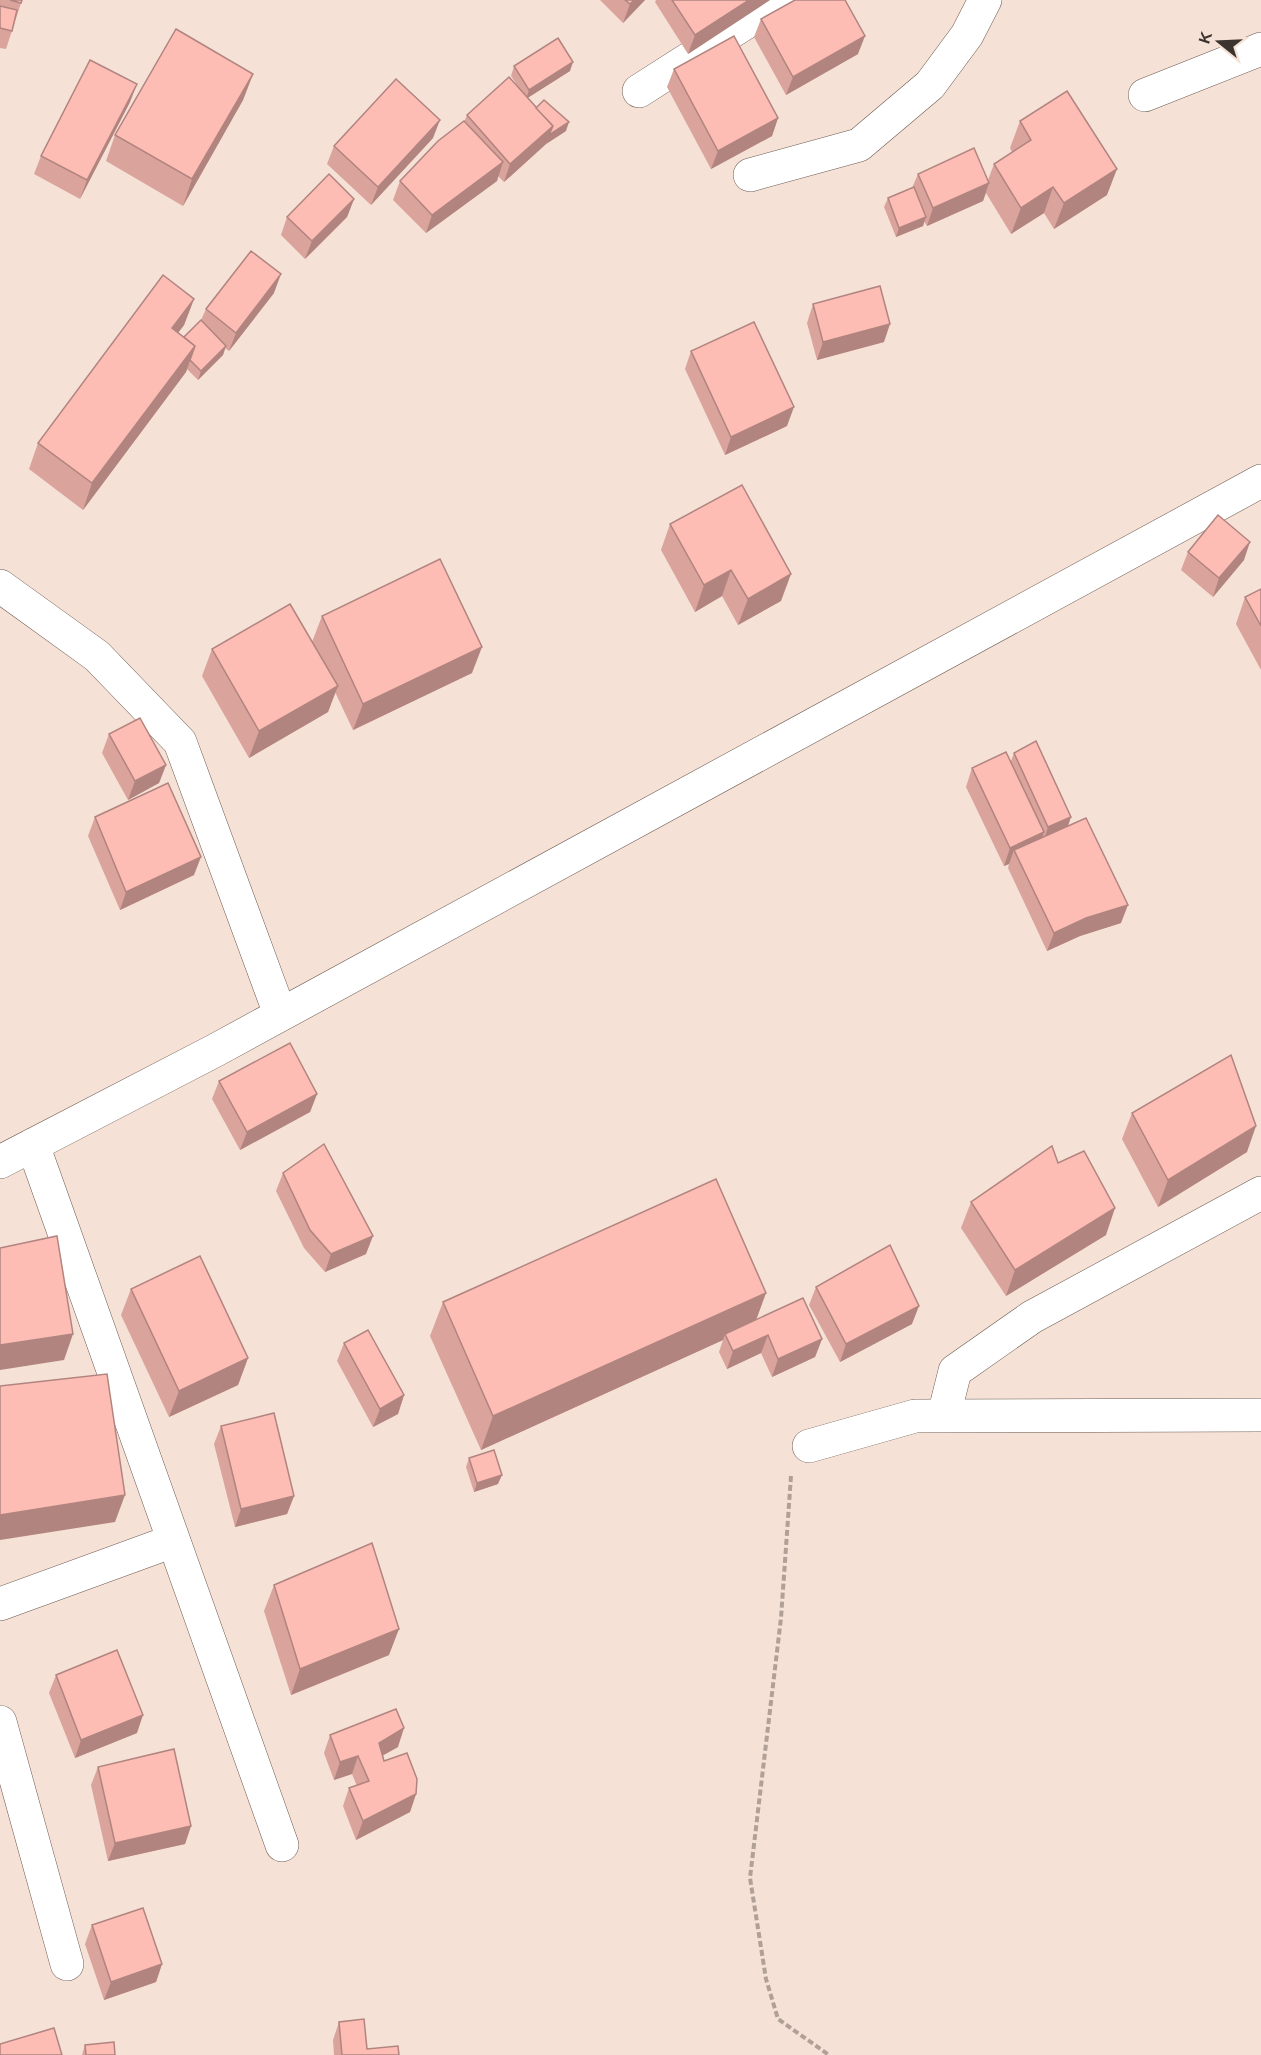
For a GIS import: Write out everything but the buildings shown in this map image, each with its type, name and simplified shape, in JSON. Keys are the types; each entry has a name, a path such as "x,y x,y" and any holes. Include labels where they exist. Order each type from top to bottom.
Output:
{"street":[{"path":"639,91 781,0"},
{"path":"750,175 859,145 930,85 967,35 985,0"},
{"path":"1145,95 1261,49"},
{"path":"0,1162 280,1014 1261,481"},
{"path":"0,586 97,656 180,742 280,1014"},
{"path":"33,1145 282,1845"},
{"path":"944,1415 955,1371 1032,1317 1261,1193"},
{"path":"809,1446 915,1416 1261,1415"},
{"path":"0,1604 173,1541"},
{"path":"0,1722 67,1964"}],"path":[{"path":"809,1446 791,1466 781,1618 750,1878 766,1979 778,2019 829,2055"}]}
